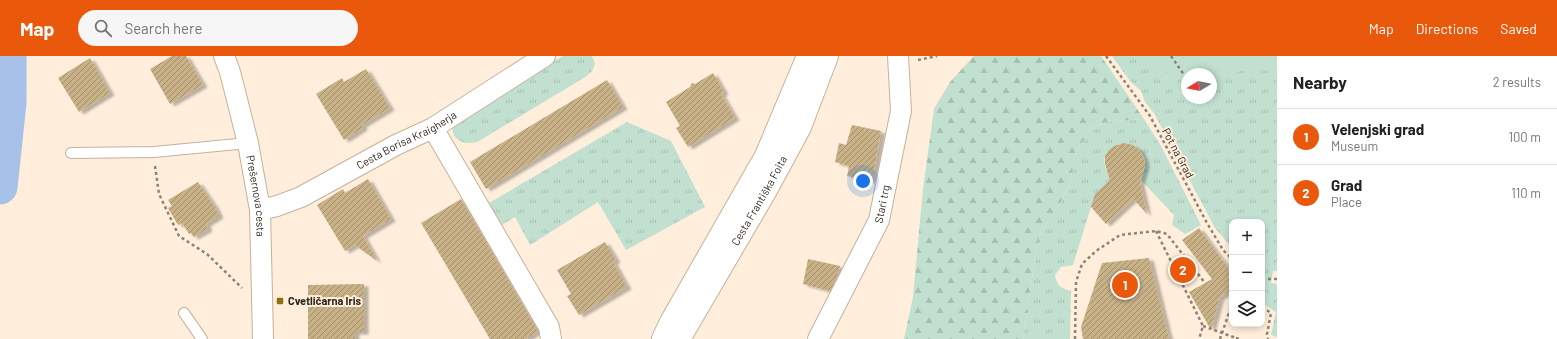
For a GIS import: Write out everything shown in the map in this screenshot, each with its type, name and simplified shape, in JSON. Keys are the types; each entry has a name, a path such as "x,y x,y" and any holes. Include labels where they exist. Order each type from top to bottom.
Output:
{"main road":[{"name":"Cesta Františka Foita","path":"663,339 670,322 766,156 808,56"},
{"name":"Cesta Františka Foita","path":"679,339 766,190 800,127 827,56"}],"street":[{"name":"Prešernova cesta","path":"224,56 230,72 248,143 260,210 263,339"},
{"name":"Cesta Borisa Kraigherja","path":"260,210 278,206 301,197 396,145 433,128 545,56"},
{"name":"Stari trg","path":"818,339 879,220 901,111 898,56"},
{"path":"433,128 549,327 551,339"}],"lane":[{"path":"71,153 154,152 248,143"},
{"path":"184,313 202,339"}],"path":[{"name":"Pot na Grad","path":"1106,56 1150,116 1207,223 1223,250 1229,256"},
{"path":"1171,56 1181,70"},
{"path":"154,152 159,194 179,236 207,254 245,292 262,294"},
{"path":"1075,339 1076,282 1082,264 1096,251 1120,235 1156,231 1167,234 1205,283"},
{"path":"1156,231 1203,326 1199,339"},
{"path":"1265,279 1277,279"},
{"path":"1265,309 1272,313 1267,334 1268,339"},
{"path":"1220,339 1229,313"},
{"path":"1203,326 1237,338"}],"green space":[{"path":"563,56 592,56 595,64 592,71 587,76 477,142 471,143 460,141 453,134 454,124 458,119"},
{"path":"974,56 1101,56 1144,119 1106,122 1091,128 1076,152 1069,186 1053,215 1041,231 1035,258 1023,339 904,339 913,297 923,189 934,109 950,82"},
{"path":"1112,56 1166,56 1181,77 1181,104 1217,104 1217,73 1277,65 1277,271 1273,271 1271,283 1277,284 1277,337 1271,335 1276,312 1265,305 1265,219 1229,219 1229,244 1215,228 1154,113 1145,102 1141,91 1130,81"},
{"path":"1138,56 1277,56 1277,72 1252,70 1217,75 1217,68 1181,68 1181,80"},
{"path":"1144,119 1161,146 1201,225 1185,234 1172,225 1174,215 1138,177 1142,173 1145,166 1144,158 1139,149 1131,144 1122,144 1114,147 1108,152 1105,160 1106,168 1113,178 1091,207 1073,265 1061,267 1055,275 1060,286 1071,291 1070,339 1023,339 1035,258 1041,231 1053,215 1069,186 1076,152 1091,128 1106,122"},
{"path":"627,122 671,141 705,207 626,250 598,202 530,245 515,217 502,225 489,203"}],"building":[{"path":"172,56 186,56 203,85 170,104 150,69"},
{"path":"90,58 110,93 79,112 58,78"},
{"path":"366,69 390,108 362,125 363,128 344,140 316,94 342,78 344,82"},
{"path":"713,73 724,92 721,94 735,118 688,147 676,128 680,126 666,102 690,87 692,83 695,84"},
{"path":"607,80 623,107 486,189 470,162"},
{"path":"852,125 881,131 872,181 847,176 849,166 835,162 839,143 846,145"},
{"path":"1124,143 1133,145 1140,150 1144,158 1145,165 1140,183 1147,214 1133,199 1106,224 1091,207 1095,194 1110,180 1105,164 1105,156 1114,146"},
{"path":"368,179 391,219 363,236 377,261 355,245 345,251 317,205 343,189 345,193"},
{"path":"198,182 215,207 219,216 206,224 208,229 194,237 191,233 189,234 182,223 178,225 168,208 172,206 168,200"},
{"path":"461,199 538,331 526,339 490,339 421,223"},
{"path":"1199,228 1229,269 1229,292 1220,297 1211,330 1189,292 1212,279 1182,240"},
{"path":"605,242 616,260 613,262 627,287 579,315 567,296 571,294 557,270"},
{"path":"1149,258 1169,339 1083,339 1081,327 1102,263"},
{"path":"808,259 840,266 837,278 830,291 803,284"},
{"path":"364,284 364,332 355,332 355,339 308,339 308,285"}],"waterway":[{"path":"0,187 9,103 9,56"}],"place":[{"name":"Grad","path":"1183,270"},
{"name":"Velenjski grad","path":"1125,285"},
{"name":"Cvetličarna Iris","path":"280,301"}]}
